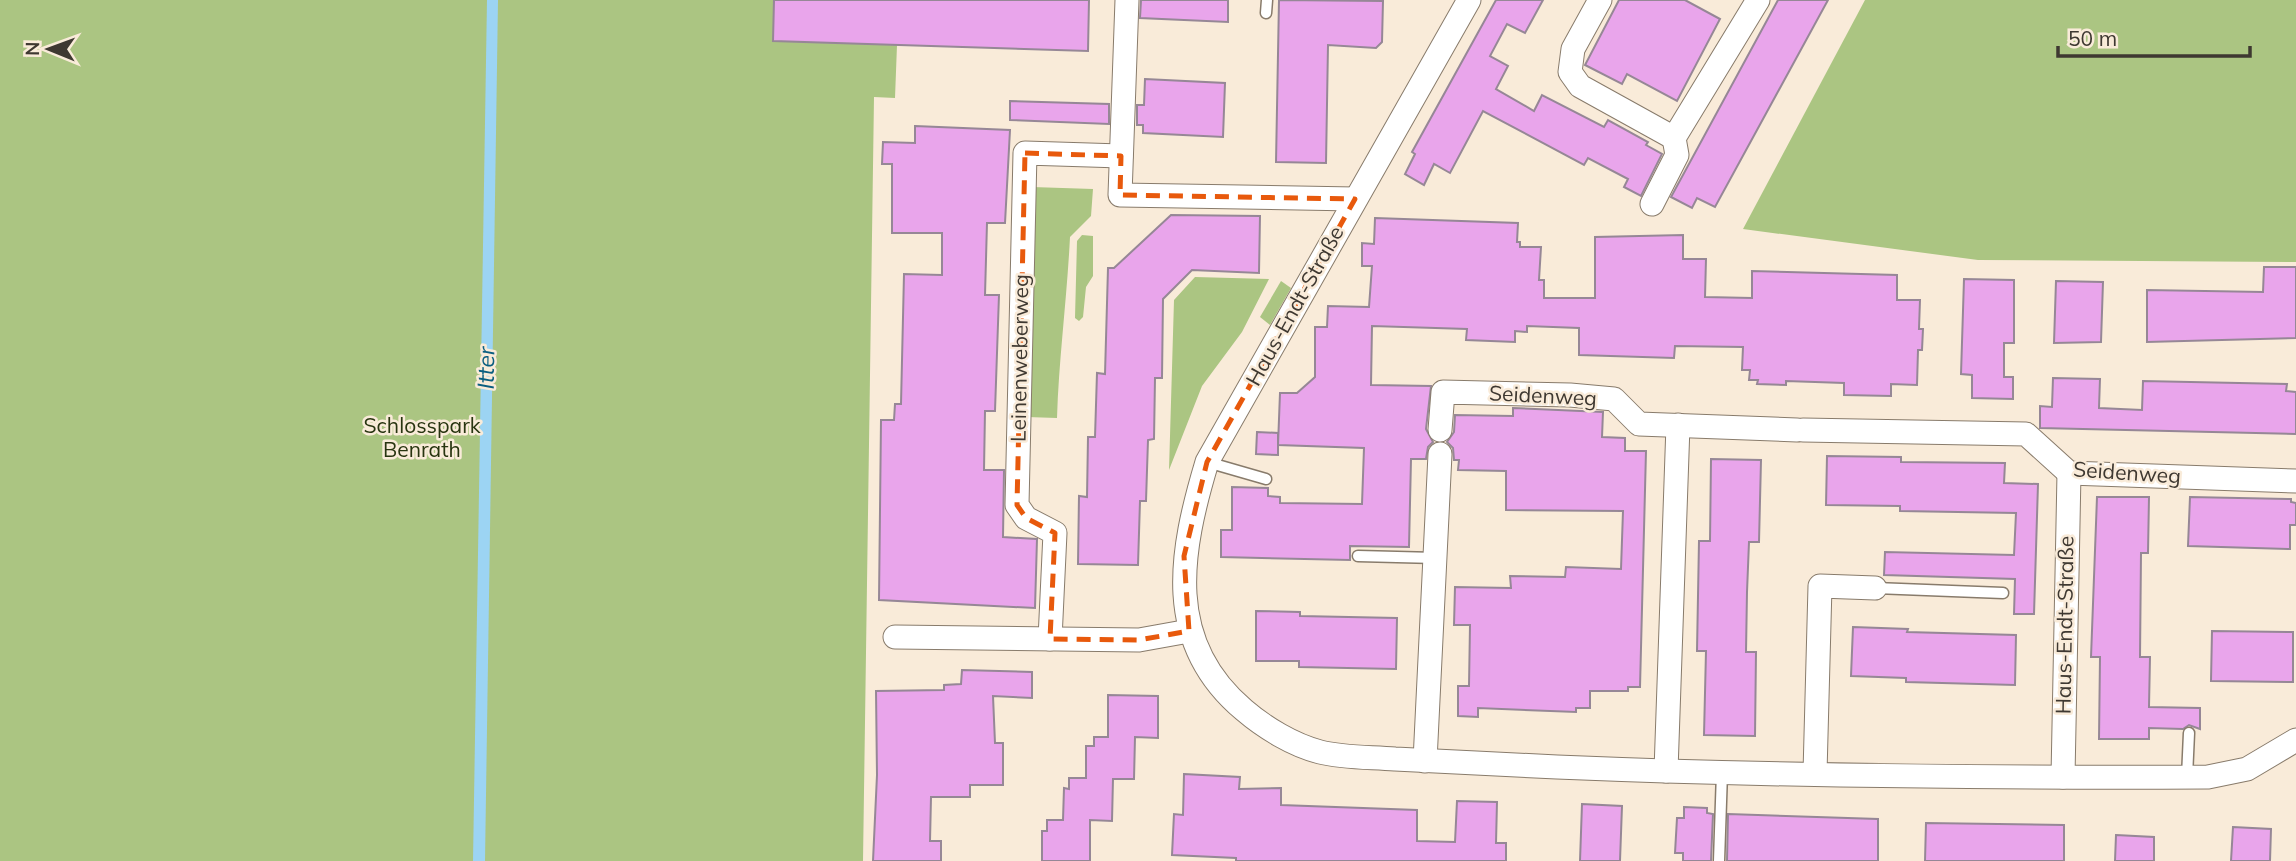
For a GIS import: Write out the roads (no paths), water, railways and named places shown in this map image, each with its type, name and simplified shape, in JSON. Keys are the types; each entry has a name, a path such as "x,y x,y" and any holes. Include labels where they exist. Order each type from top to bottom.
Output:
{"street":[{"path":"1127,0 1120,195 1355,199"},
{"name":"Haus-Endt-Straße","path":"1469,0 1207,462 1193,508 1184,556 1189,631 1206,664 1233,700 1286,738 1321,752 1425,761 1666,771 2208,777 2247,769 2296,740"},
{"path":"1600,0 1573,50 1570,72 1580,86 1674,138"},
{"path":"1652,204 1677,155 1674,138 1756,1"},
{"name":"Leinenweberweg","path":"1050,639 1055,533 1026,518 1017,505 1025,153 1121,156"},
{"name":"Seidenweg","path":"1440,430 1443,392 1570,395 1614,400 1639,424 2026,434 2068,473 2296,481"},
{"path":"1666,771 1678,425"},
{"path":"1425,761 1440,454"},
{"name":"Haus-Endt-Straße","path":"2063,777 2068,473"},
{"path":"1815,773 1820,586 1875,588"},
{"path":"895,637 1139,640 1189,631"}],"lane":[{"path":"1266,13 1267,0"},
{"path":"1207,462 1266,479"},
{"path":"1358,556 1436,558"},
{"path":"1875,588 2003,593"},
{"path":"2187,777 2189,733"},
{"path":"1719,861 1722,772"}],"water":[{"name":"Itter","path":"487,0 498,0 485,861 473,861"}],"park label":[{"name":"Schlosspark Benrath","path":"422,438"}]}
